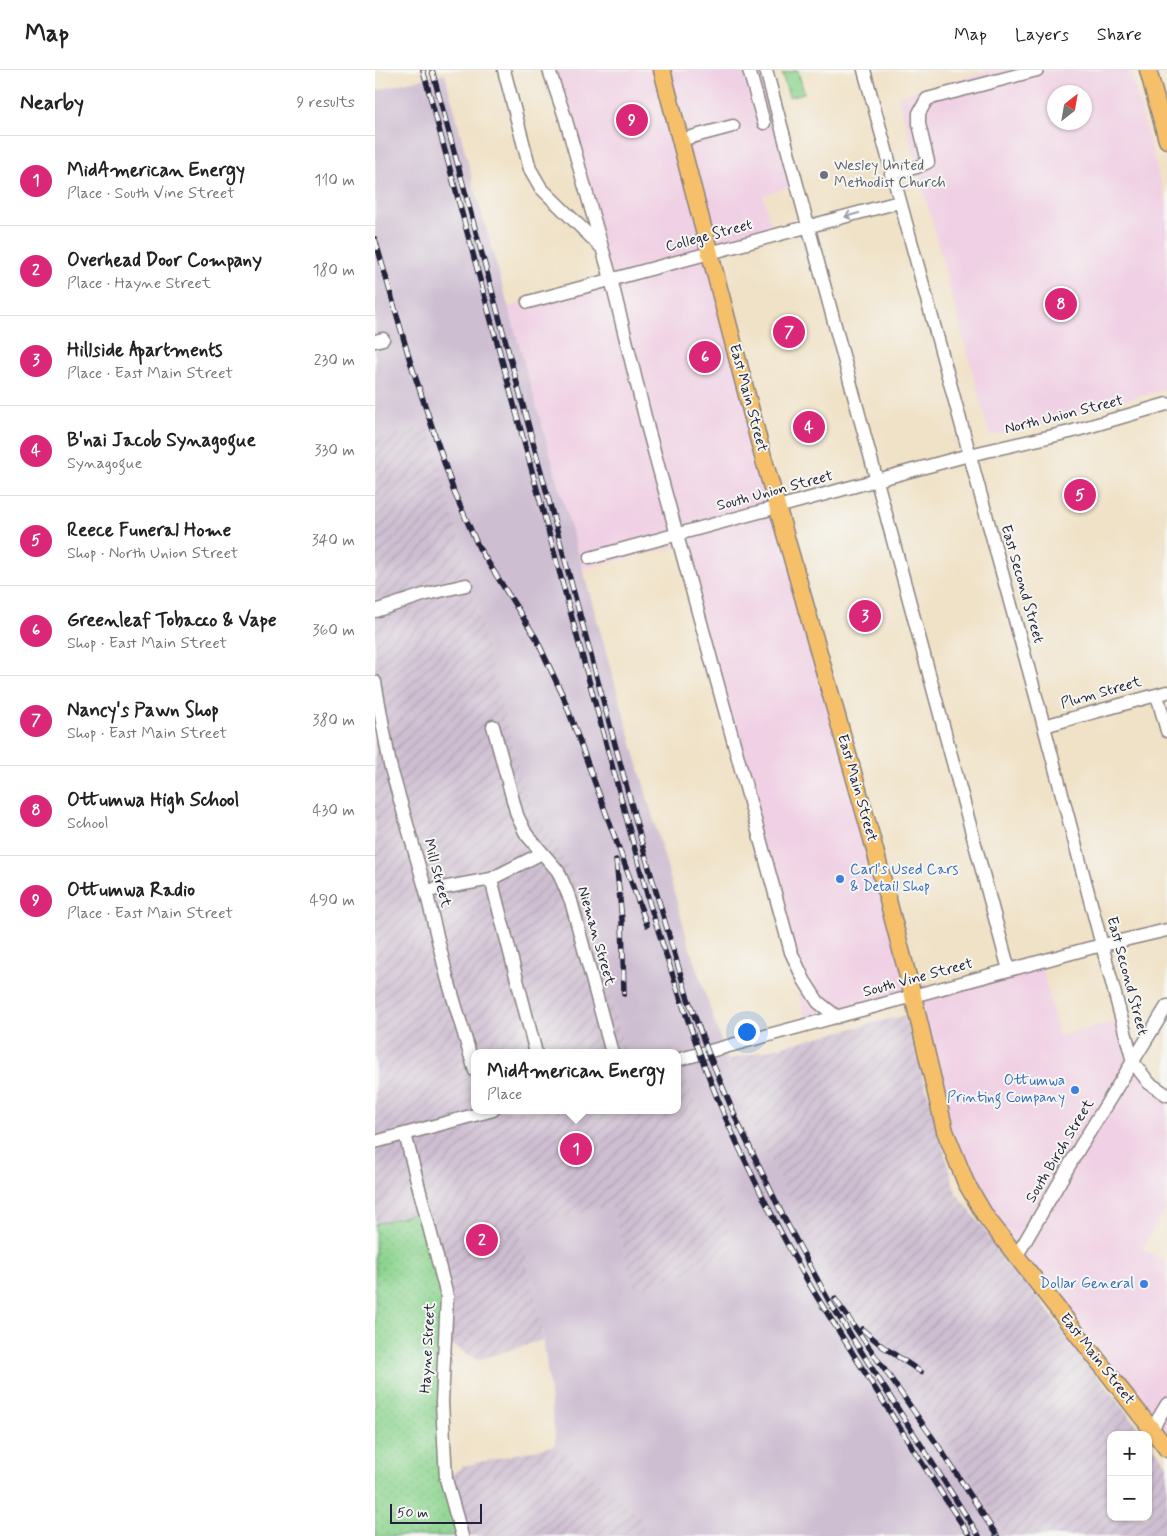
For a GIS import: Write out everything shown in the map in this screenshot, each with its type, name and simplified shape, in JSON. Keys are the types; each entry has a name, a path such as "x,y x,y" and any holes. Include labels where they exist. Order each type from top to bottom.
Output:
{"main road":[{"name":"East Main Street","path":"662,70 709,253 778,507 872,839 913,996 945,1132 959,1168 986,1217 1167,1449"},
{"path":"1148,70 1167,140"}],"street":[{"path":"504,70 530,169 541,188 603,249"},
{"path":"549,70 603,249 676,534 791,952 804,980 819,1002 837,1017"},
{"path":"749,70 764,123"},
{"path":"766,70 1009,970"},
{"name":"East Second Street","path":"864,70 1044,726 1133,1062 1149,1084 1167,1094"},
{"path":"891,174 928,162 919,124 919,113 927,99 1007,74 1037,70"},
{"path":"680,140 733,126"},
{"name":"College Street","path":"528,302 899,202"},
{"name":"North Union Street","path":"969,455 1070,432 1167,404"},
{"name":"South Union Street","path":"590,558 969,455"},
{"path":"375,610 423,595 466,585"},
{"name":"Mill Street","path":"375,682 390,765 426,891 447,977 471,1058"},
{"path":"1162,693 1167,732"},
{"name":"Plum Street","path":"1044,726 1162,693"},
{"name":"Nieman Street","path":"493,726 517,815 526,834 558,871 571,900 611,1049"},
{"path":"426,891 491,879 542,853"},
{"path":"491,879 536,1049"},
{"name":"South Vine Street","path":"681,1059 1102,945 1167,930"},
{"name":"South Birch Street","path":"1016,1257 1167,1006"},
{"path":"375,1142 478,1114"},
{"name":"Hayne Street","path":"405,1134 447,1296 442,1402 446,1479 461,1536"},
{"path":"1152,1429 1167,1404"}],"shaded area":[{"path":"549,70 766,70 797,185 763,195 774,236 710,253 912,996 1041,962 1059,1036 1122,1020 1133,1062 1167,1095 1167,1207 1142,1248 1167,1263 1167,1449 966,1183 913,997 807,1025 680,546 582,569 508,307 611,279"},
{"path":"994,70 1130,70 1167,207 1167,389 990,436 898,96"},
{"path":"445,74 473,182 691,952 748,1120 833,1281 893,1359 954,1451 1006,1536 648,1536 641,1517 556,1445 542,1326 520,1231 611,1205 635,1292 736,1257 698,1106 683,1074 681,1075 681,1049 626,1049 571,869 525,792 434,440 428,426 375,440 375,91"},
{"path":"427,425 434,440 525,792 571,869 626,1049 471,1049 471,1114 681,1114 681,1075 683,1074 698,1106 736,1257 635,1292 611,1205 520,1231 542,1326 543,1340 477,1360 445,1341 425,1211 375,1224 375,440"},
{"path":"905,1015 956,1193 1141,1431 1107,1431 1107,1521 1152,1521 1152,1445 1167,1464 1167,1536 1006,1536 954,1451 893,1359 833,1281 748,1120 728,1060"},
{"path":"556,1445 641,1517 648,1536 462,1536 446,1479 463,1466"}],"green space":[{"path":"798,70 804,93 789,97 782,74"},
{"path":"425,1211 447,1296 446,1479 462,1536 375,1536 375,1224"}],"railway":[{"path":"423,70 650,905 695,1040 726,1119 780,1231 804,1275 970,1536"},
{"path":"432,70 644,851 687,996 737,1121 784,1218 829,1301 979,1536"},
{"path":"375,239 410,361 454,492 479,548 536,638 563,696 647,925"},
{"path":"616,860 622,920 624,994"},
{"path":"835,1299 939,1447 997,1536"},
{"path":"862,1329 882,1346 921,1372"}],"place":[{"name":"Ottumwa Radio","path":"632,120"},
{"name":"Wesley United Methodist Church","path":"824,175"},
{"name":"Ottumwa High School","path":"1061,304"},
{"name":"Nancy's Pawn Shop","path":"789,332"},
{"name":"Greenleaf Tobacco & Vape","path":"705,357"},
{"name":"B'nai Jacob Synagogue","path":"809,427"},
{"name":"Reece Funeral Home","path":"1080,495"},
{"name":"Hillside Apartments","path":"865,616"},
{"name":"Carl's Used Cars & Detail Shop","path":"840,879"},
{"name":"Ottumwa Printing Company","path":"1075,1090"},
{"name":"MidAmerican Energy","path":"576,1149"},
{"name":"Overhead Door Company","path":"482,1240"},
{"name":"Dollar General","path":"1144,1284"}]}
